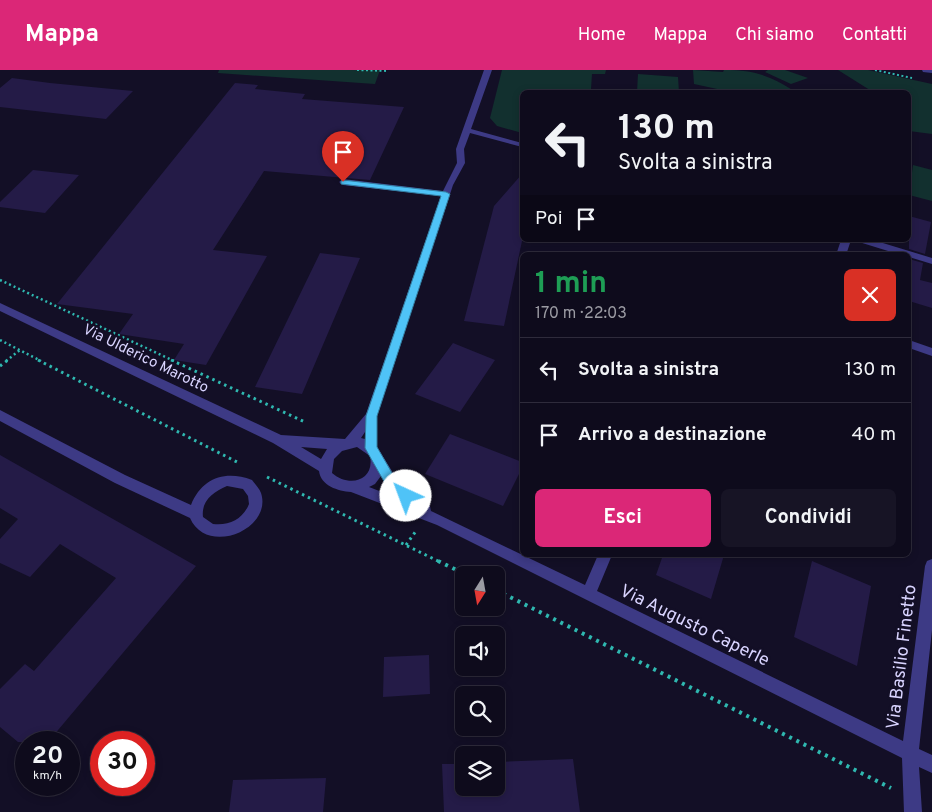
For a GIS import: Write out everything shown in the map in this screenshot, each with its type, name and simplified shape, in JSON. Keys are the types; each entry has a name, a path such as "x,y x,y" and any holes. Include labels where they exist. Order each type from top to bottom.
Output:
{"street":[{"path":"324,467 329,454 345,444 371,416 446,194 461,163 460,149 488,70"},
{"path":"926,70 932,71"},
{"path":"467,130 520,144"},
{"path":"343,182 446,194"},
{"path":"869,242 904,252"},
{"path":"911,254 932,260"},
{"name":"Via Ulderico Marotto","path":"0,307 277,439 324,467"},
{"path":"911,345 932,352"},
{"path":"0,415 120,479 196,514"},
{"path":"355,488 371,480 379,466 375,453 371,416"},
{"name":"Via Ulderico Marotto","path":"277,439 345,444"},
{"path":"345,444 365,444 375,453"},
{"name":"Via Augusto Caperle","path":"375,453 395,488 442,521"},
{"name":"Via Augusto Caperle","path":"324,467 330,481 337,486 355,488 442,521 932,764"},
{"path":"228,480 247,484 256,495 256,503 249,519 232,530 222,532 205,528 198,522 196,514 201,496 218,483 228,480"},
{"path":"589,593 604,557"},
{"name":"Via Basilio Finetto","path":"913,806 910,753 932,566"}],"path":[{"path":"357,70 388,71"},
{"path":"875,70 913,78"},
{"path":"0,280 308,424"},
{"path":"0,340 243,465"},
{"path":"0,366 20,350"},
{"path":"261,474 455,569"},
{"path":"505,595 913,806"}],"green space":[{"path":"219,70 380,70 375,84 218,73"},
{"path":"502,70 606,70 605,74 592,74 591,89 595,90 520,90 520,132 497,126 490,118"},
{"path":"693,70 723,72 724,70 735,70 762,75 792,90 722,90 694,84"},
{"path":"768,70 785,70 808,78 791,84 765,72"},
{"path":"838,70 868,70 932,84 932,134 911,131 911,90 870,90"},
{"path":"638,74 678,77 679,90 637,90"},
{"path":"913,165 932,170 932,201 911,196"}],"building":[{"path":"12,78 133,91 106,119 0,107 0,88"},
{"path":"235,83 258,85 255,89 305,94 302,99 404,107 370,180 264,171 213,250 267,256 206,365 174,360 184,344 119,334 133,314 57,304"},
{"path":"33,170 79,175 45,213 0,207 0,202"},
{"path":"520,176 520,242 522,242 504,326 464,321 494,206"},
{"path":"911,217 931,222 925,254 909,249 909,242 911,242"},
{"path":"320,253 360,258 302,394 255,387"},
{"path":"911,260 923,263 920,280 932,283 932,308 911,302"},
{"path":"453,343 495,360 460,412 415,394"},
{"path":"450,434 520,461 520,472 503,506 425,474"},
{"path":"0,455 196,566 57,731 15,731 15,740 0,727 0,689 25,664 34,671 116,578 60,544 30,577 0,563 0,539 18,519 0,508"},
{"path":"662,557 723,557 711,599 656,575"},
{"path":"812,561 871,586 857,666 794,637"},
{"path":"429,655 430,694 383,697 384,657"},
{"path":"573,759 580,812 444,812 442,764 455,764 455,796 505,796 505,762"},
{"path":"326,778 323,812 229,812 233,780"}],"route":[{"path":"343,182 446,194 371,416 371,448 376,453 395,488 406,496"}]}
